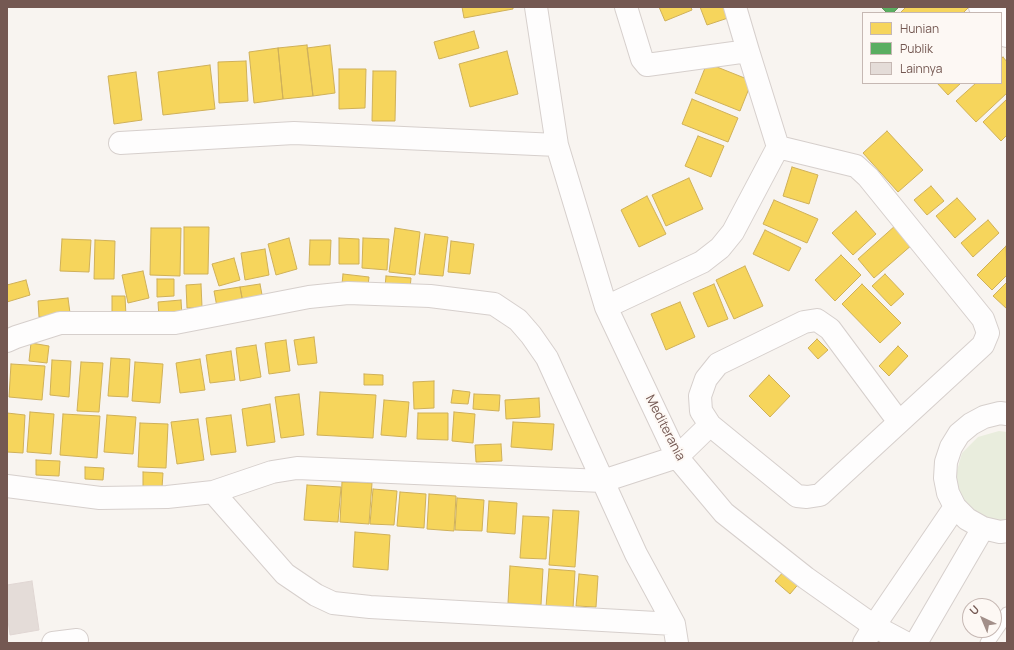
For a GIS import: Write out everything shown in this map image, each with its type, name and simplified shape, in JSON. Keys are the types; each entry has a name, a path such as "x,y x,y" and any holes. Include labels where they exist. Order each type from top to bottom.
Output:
{"street":[{"name":"Mediterania","path":"536,7 557,145 606,307 677,457 724,513 806,578 869,634 906,643"},
{"path":"626,7 642,60 647,65 748,51"},
{"path":"606,307 702,262 720,248 734,232 778,146 735,7"},
{"path":"120,142 294,133 557,145"},
{"path":"778,146 856,166 868,177 983,319 988,333 983,345 820,495 807,498 797,496 710,425 701,411 700,396 706,379 718,364 804,322 817,320 830,329 899,422"},
{"path":"7,341 60,323 175,323 309,297 348,293 430,296 494,304 518,320 531,335 547,358 636,554 676,634"},
{"path":"1007,414 1000,413 984,417 971,424 959,434 951,447 946,462 945,478 948,492 955,507 967,519 983,528 1000,532 1007,531"},
{"path":"7,486 100,498 167,497 213,492 272,472 297,468 603,481 677,457 710,425"},
{"path":"213,492 285,574 316,595 333,603 370,608 676,634"},
{"path":"869,634 955,507"},
{"path":"916,643 983,528"},
{"path":"53,643 77,640"}],"lane":[{"path":"987,643 1007,614"}],"green space":[{"path":"999,431 1007,432 1007,521 994,522 974,513 960,496 956,474 962,453 978,437"}],"building: Hunian":[{"path":"462,7 513,7 513,9 464,18"},
{"path":"659,7 691,7 692,10 665,21"},
{"path":"700,7 728,7 731,17 707,25"},
{"path":"906,7 969,7 964,12 901,12"},
{"path":"474,31 479,48 439,59 434,42"},
{"path":"307,45 313,96 283,99 278,48"},
{"path":"330,45 335,93 313,96 307,48"},
{"path":"278,48 283,99 254,103 249,52"},
{"path":"507,51 518,94 470,107 459,64"},
{"path":"1003,57 1007,62 1007,93 976,122 956,101 975,84 1002,84"},
{"path":"246,61 248,101 219,103 218,62"},
{"path":"707,63 752,81 740,111 695,93"},
{"path":"210,65 215,109 163,115 158,72"},
{"path":"339,69 366,69 365,108 339,109"},
{"path":"373,71 396,71 395,121 372,121"},
{"path":"136,72 142,120 114,124 108,76"},
{"path":"938,84 960,84 948,95"},
{"path":"692,99 738,118 728,142 682,124"},
{"path":"1007,99 1007,135 1001,141 983,122"},
{"path":"887,131 923,170 898,192 863,153"},
{"path":"698,136 724,146 711,177 685,166"},
{"path":"792,167 818,175 809,204 783,196"},
{"path":"689,178 703,209 666,226 652,195"},
{"path":"931,186 944,201 927,215 914,200"},
{"path":"647,196 666,234 639,247 621,210"},
{"path":"957,198 976,219 955,238 936,216"},
{"path":"774,200 818,219 807,243 763,224"},
{"path":"856,211 876,234 853,255 832,233"},
{"path":"988,220 999,233 973,257 961,243"},
{"path":"896,225 913,244 874,278 858,259"},
{"path":"184,227 209,227 208,274 184,274"},
{"path":"151,228 181,228 180,276 150,275"},
{"path":"395,228 420,232 415,275 389,272"},
{"path":"765,230 801,248 789,271 753,254"},
{"path":"425,234 448,237 443,276 419,274"},
{"path":"289,238 297,269 276,275 268,244"},
{"path":"339,238 359,239 359,264 339,264"},
{"path":"363,238 389,239 387,270 362,268"},
{"path":"62,239 91,240 89,272 60,271"},
{"path":"95,240 115,241 114,279 94,279"},
{"path":"310,240 331,240 330,265 309,265"},
{"path":"451,241 474,244 470,274 448,272"},
{"path":"1006,246 1007,275 992,290 977,275"},
{"path":"265,249 269,275 245,280 241,253"},
{"path":"841,255 861,275 835,301 815,280"},
{"path":"234,258 240,280 219,286 212,264"},
{"path":"745,266 763,306 734,319 716,280"},
{"path":"143,271 149,298 128,303 122,275"},
{"path":"343,274 369,277 368,286 342,284"},
{"path":"885,274 904,294 891,306 872,286"},
{"path":"386,276 411,278 410,289 385,287"},
{"path":"157,279 174,279 174,296 157,297"},
{"path":"26,280 30,295 7,302 7,285"},
{"path":"1007,282 1007,309 993,296"},
{"path":"201,284 202,307 187,308 186,285"},
{"path":"260,284 263,300 243,303 240,287"},
{"path":"714,284 728,319 708,327 693,293"},
{"path":"862,284 901,323 880,343 842,304"},
{"path":"240,287 243,303 217,307 214,291"},
{"path":"112,296 125,296 126,316 112,316"},
{"path":"68,298 70,313 39,317 38,301"},
{"path":"181,300 182,316 159,318 158,302"},
{"path":"680,302 695,337 666,350 651,314"},
{"path":"314,337 317,363 298,365 294,340"},
{"path":"817,339 828,350 818,359 808,348"},
{"path":"286,340 290,371 269,374 265,343"},
{"path":"31,343 49,346 47,363 29,361"},
{"path":"256,345 261,377 240,381 236,348"},
{"path":"898,346 908,356 889,376 879,366"},
{"path":"231,351 235,380 210,383 206,355"},
{"path":"111,358 130,359 128,397 108,396"},
{"path":"200,359 205,390 180,393 176,363"},
{"path":"52,360 71,361 69,397 50,395"},
{"path":"81,362 103,363 99,412 77,411"},
{"path":"135,362 163,364 160,403 132,401"},
{"path":"11,364 45,366 42,400 9,397"},
{"path":"364,374 383,375 383,385 364,385"},
{"path":"769,375 790,396 770,417 749,396"},
{"path":"434,381 434,408 414,409 413,382"},
{"path":"453,390 470,392 468,404 451,403"},
{"path":"320,392 376,395 373,438 317,435"},
{"path":"299,394 304,435 281,438 275,397"},
{"path":"474,394 500,395 499,411 473,409"},
{"path":"539,398 540,417 506,419 505,400"},
{"path":"384,400 409,402 406,437 381,435"},
{"path":"270,404 275,442 247,446 242,409"},
{"path":"30,412 54,414 51,454 27,452"},
{"path":"454,412 475,414 473,443 452,441"},
{"path":"7,413 25,415 23,453 7,452"},
{"path":"418,413 448,413 448,440 417,439"},
{"path":"63,414 100,416 97,458 60,455"},
{"path":"107,415 136,417 133,454 104,452"},
{"path":"231,415 236,452 211,455 206,418"},
{"path":"198,419 204,460 177,464 171,422"},
{"path":"513,422 554,424 552,450 511,447"},
{"path":"140,423 168,424 166,468 138,467"},
{"path":"501,444 502,461 476,462 475,445"},
{"path":"36,460 60,461 59,476 36,475"},
{"path":"85,467 104,468 103,480 85,479"},
{"path":"143,472 163,473 162,488 143,487"},
{"path":"342,482 372,483 369,524 340,522"},
{"path":"307,485 341,487 338,522 304,520"},
{"path":"373,489 397,491 394,525 370,524"},
{"path":"400,492 426,494 424,528 397,526"},
{"path":"429,494 456,496 454,531 427,529"},
{"path":"457,498 484,500 482,531 455,530"},
{"path":"489,501 517,503 515,534 487,532"},
{"path":"553,510 579,511 575,567 549,565"},
{"path":"523,516 549,517 546,559 520,558"},
{"path":"355,532 390,535 388,570 353,567"},
{"path":"510,566 543,569 541,605 508,603"},
{"path":"549,569 575,571 573,609 546,607"},
{"path":"786,569 801,581 790,594 775,581"},
{"path":"579,574 598,576 596,607 576,606"}],"building: Publik":[{"path":"881,7 899,7 894,12 886,12"}],"building: Lainnya":[{"path":"32,581 39,630 10,635 7,613 7,585"}]}
